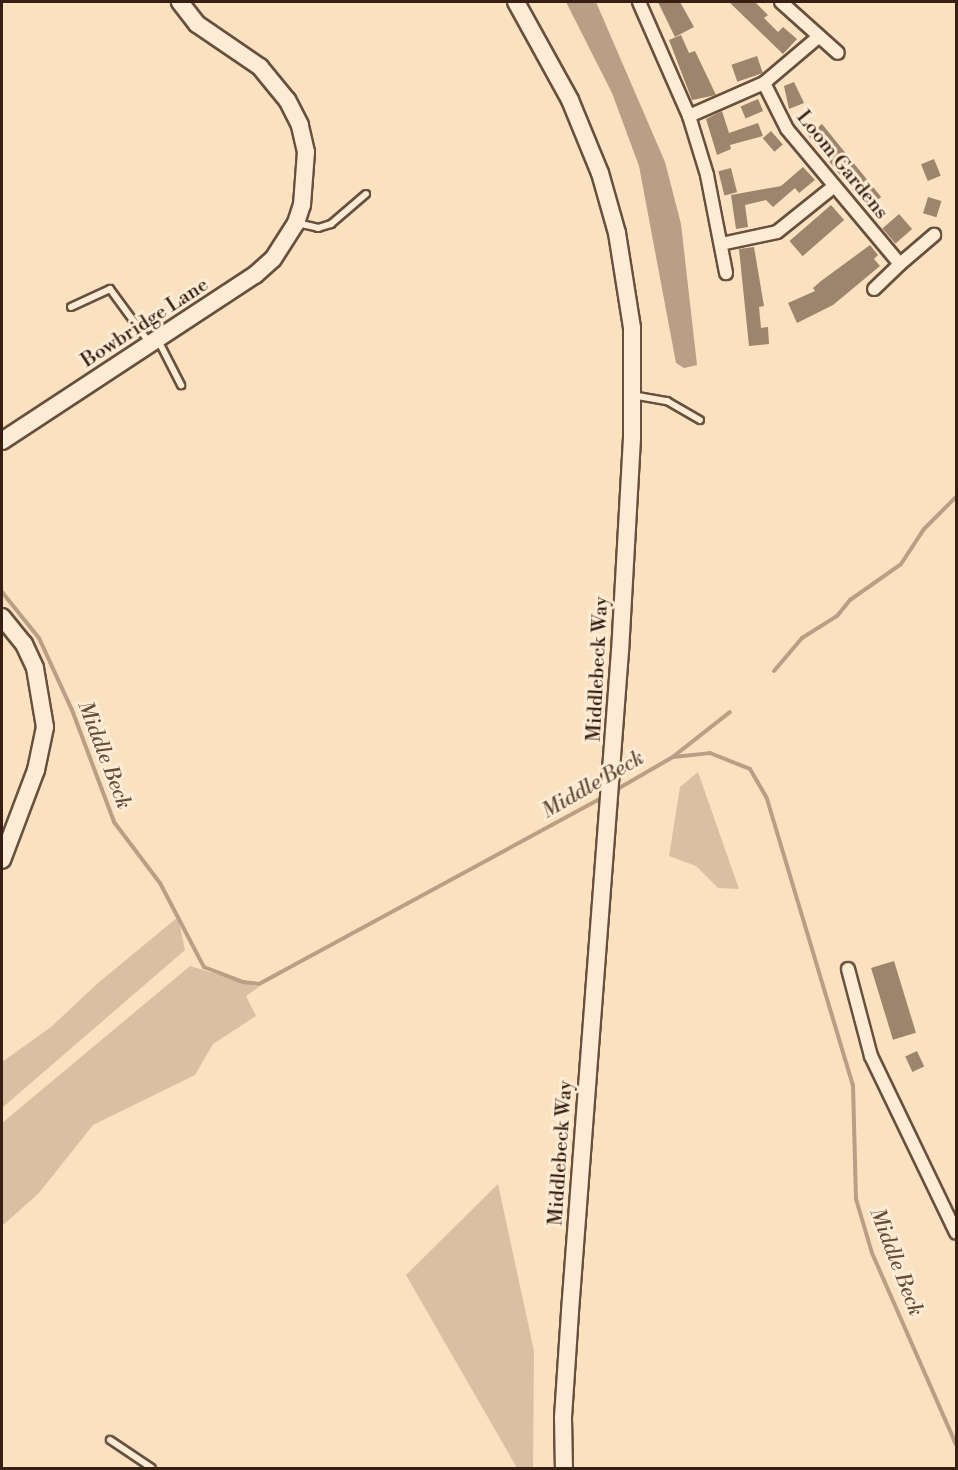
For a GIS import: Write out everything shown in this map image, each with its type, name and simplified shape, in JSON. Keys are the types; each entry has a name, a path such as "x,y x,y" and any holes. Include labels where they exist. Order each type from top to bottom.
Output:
{"street":[{"name":"Bowbridge Lane","path":"2,441 255,275 273,259 296,223 302,205 306,152 300,125 287,100 260,67 197,24 180,2"},
{"name":"Middlebeck Way","path":"516,2 566,90 600,173 616,233 627,298 632,395 613,777 570,1312 563,1418 564,1468"},
{"path":"639,2 689,116 721,243 726,273"},
{"path":"781,2 817,38 837,54"},
{"path":"689,116 764,83 817,38"},
{"name":"Loom Gardens","path":"764,83 778,117 832,188 900,264"},
{"path":"721,243 777,232 832,188"},
{"path":"874,289 934,234"},
{"path":"2,617 24,644 35,668 45,727 36,770 2,860"},
{"path":"848,969 871,1056 957,1233"}],"lane":[{"path":"296,223 318,228 331,224 366,195"},
{"path":"71,307 110,289 154,342 181,385"},
{"path":"632,395 667,401 700,420"},
{"path":"110,1440 152,1468"}],"shaded area":[{"path":"566,2 596,2 665,162 681,224 697,365 684,368 676,363 639,166 612,93"},
{"path":"698,772 739,889 718,888 696,866 669,856 680,787"},
{"path":"178,917 185,950 2,1108 2,1062 51,1027 98,983"},
{"path":"190,966 259,987 246,996 256,1016 213,1044 195,1075 93,1125 39,1193 2,1226 2,1123"},
{"path":"498,1184 534,1351 533,1468 517,1468 406,1275"}],"building":[{"path":"658,2 680,2 694,27 675,37"},
{"path":"729,2 755,2 768,15 764,18 778,32 783,27 797,39 783,54"},
{"path":"681,35 689,53 695,51 716,95 692,100 669,40"},
{"path":"757,56 763,73 737,82 731,65"},
{"path":"794,82 804,103 789,109 784,86"},
{"path":"758,99 763,111 746,118 741,106"},
{"path":"722,111 729,133 758,123 763,136 730,145 731,149 717,155 706,119"},
{"path":"822,124 881,197 867,208 808,135"},
{"path":"771,131 783,145 775,152 763,138"},
{"path":"934,159 941,176 928,181 921,164"},
{"path":"803,167 815,180 799,193 795,188 773,207 766,200 745,205 748,227 736,229 731,195 781,186"},
{"path":"731,168 737,192 724,195 718,171"},
{"path":"928,197 941,201 936,217 923,213"},
{"path":"831,205 844,220 803,256 789,241"},
{"path":"899,214 912,229 896,244 882,228"},
{"path":"870,245 878,255 874,259 880,266 833,305 797,323 788,303 815,291 813,288 821,281"},
{"path":"754,247 764,306 759,307 761,328 768,327 769,344 749,346 739,249"},
{"path":"894,961 916,1033 893,1040 871,968"},
{"path":"917,1051 924,1066 912,1072 905,1056"}],"waterway":[{"path":"774,671 802,638 837,616 850,600 901,564 924,529 956,497"},
{"name":"Middle Beck","path":"2,592 39,638 72,710 114,822 160,883 204,967 243,982 259,984 605,796"},
{"path":"674,756 730,712"},
{"name":"Middle Beck","path":"614,791 673,757 710,753 750,769 767,799 853,1085 856,1199 872,1253 956,1444"}]}
